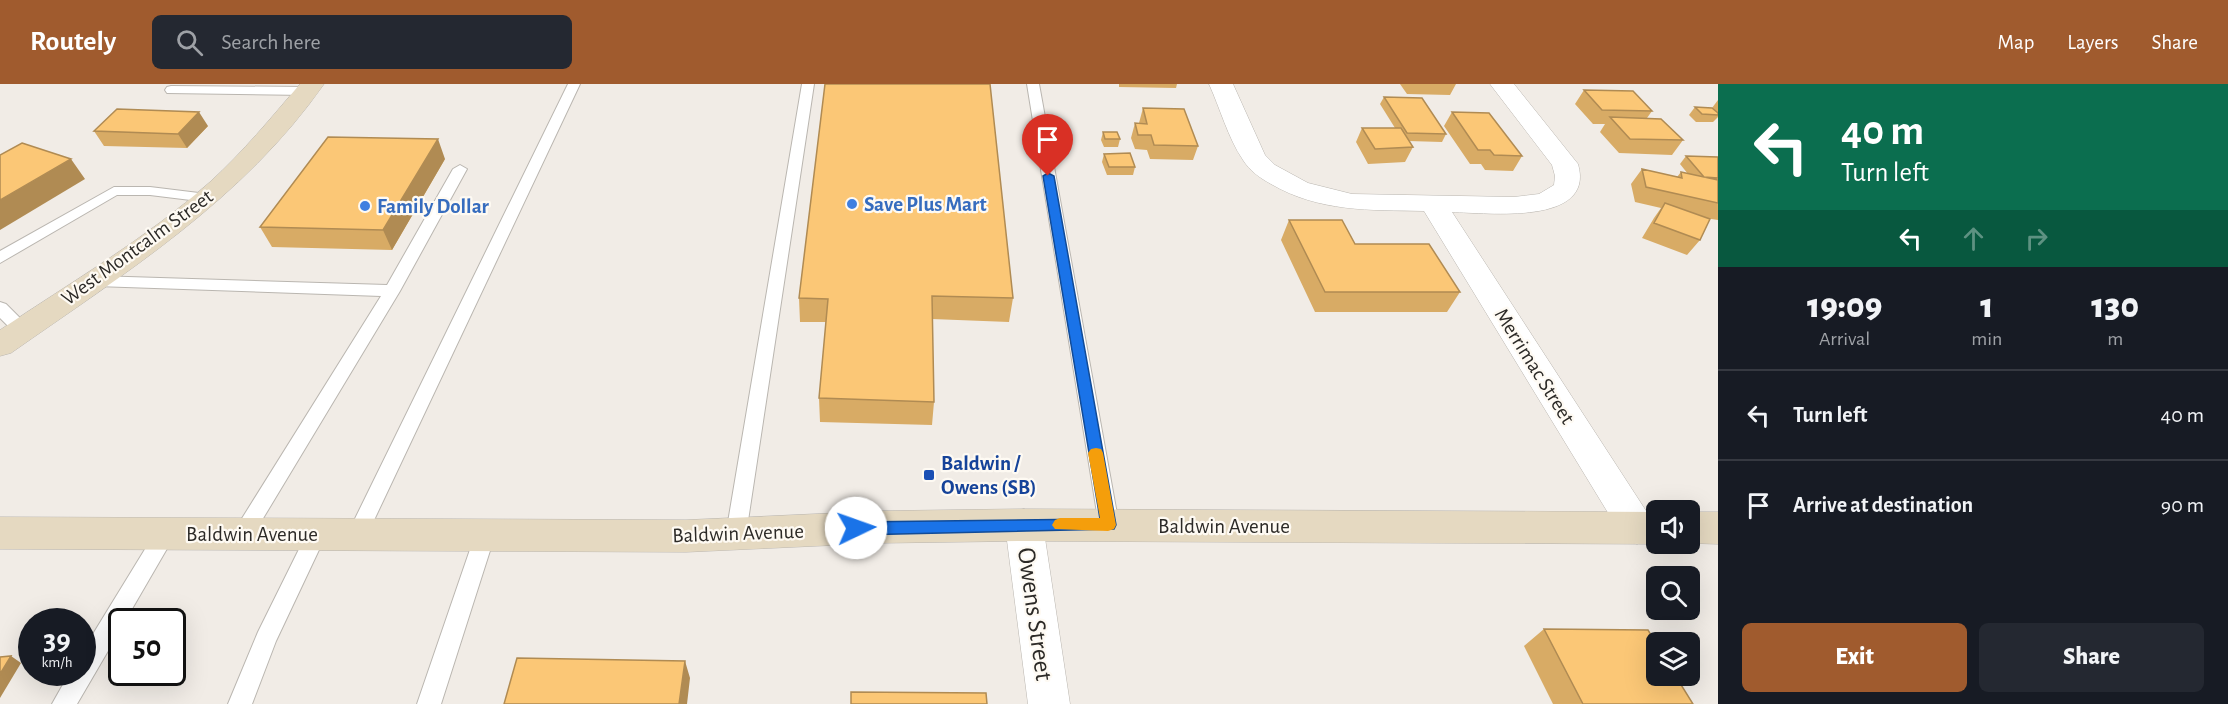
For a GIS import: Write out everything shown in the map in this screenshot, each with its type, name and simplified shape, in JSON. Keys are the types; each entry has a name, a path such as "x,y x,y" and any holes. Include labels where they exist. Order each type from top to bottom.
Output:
{"main road":[{"name":"West Montcalm Street","path":"11,337 96,281 177,223 207,198 236,171 309,87"},
{"name":"Baldwin Avenue","path":"0,533 485,536 736,534 880,527 1024,525 1646,528"},
{"path":"1700,528 1718,528"}],"street":[{"path":"1221,84 1249,150 1266,170 1286,183 1313,194 1342,201 1433,204 1531,205 1556,198 1568,186 1569,172 1561,157 1502,84"},
{"name":"Merrimac Street","path":"1433,204 1646,528"},
{"name":"Owens Street","path":"1024,525 1049,704"}],"lane":[{"path":"357,535 574,84"},
{"path":"736,534 808,84"},
{"path":"1033,84 1108,525"},
{"path":"171,90 309,87"},
{"path":"243,534 392,291 460,169"},
{"path":"0,258 114,191 150,191 207,198"},
{"path":"96,281 392,291"},
{"path":"0,308 11,337"},
{"path":"64,704 165,534"},
{"path":"240,704 266,639 316,535"},
{"path":"429,704 485,536"}],"building":[{"path":"825,84 990,84 1013,298 932,296 934,402 819,398 828,299 799,298"},
{"path":"1584,90 1633,91 1652,111 1602,110"},
{"path":"1384,97 1422,98 1446,134 1407,133"},
{"path":"1695,107 1712,108 1718,115 1702,114"},
{"path":"1143,108 1184,109 1198,146 1154,145 1151,135 1138,135 1135,123 1147,124"},
{"path":"117,109 199,112 178,134 94,131"},
{"path":"1452,112 1489,113 1522,156 1494,155 1490,150 1478,150"},
{"path":"1610,117 1661,119 1683,140 1630,139"},
{"path":"1362,128 1401,128 1413,147 1375,149"},
{"path":"1103,132 1117,132 1120,139 1105,139"},
{"path":"328,137 438,139 383,230 260,227"},
{"path":"22,143 71,159 0,200 0,155"},
{"path":"1130,153 1135,167 1109,167 1104,154"},
{"path":"1686,156 1718,157 1718,178 1704,177"},
{"path":"1642,169 1682,178 1681,172 1718,180 1718,203 1646,187"},
{"path":"1665,203 1710,219 1700,240 1654,223"},
{"path":"1289,220 1342,220 1355,244 1429,244 1460,292 1325,292"},
{"path":"1544,629 1648,630 1649,632 1646,632 1646,686 1682,686 1693,704 1583,704"},
{"path":"11,656 0,674 0,657"},
{"path":"517,658 685,661 679,704 504,704"},
{"path":"851,692 986,693 987,704 851,704"}],"slow traffic":[{"path":"1060,525 1108,525 1096,453"}],"place":[{"name":"Save Plus Mart","path":"852,204"},
{"name":"Family Dollar","path":"365,206"},
{"name":"Baldwin / Owens (SB)","path":"929,475"}],"route":[{"path":"856,528 939,525 1108,525 1048,176"}]}
